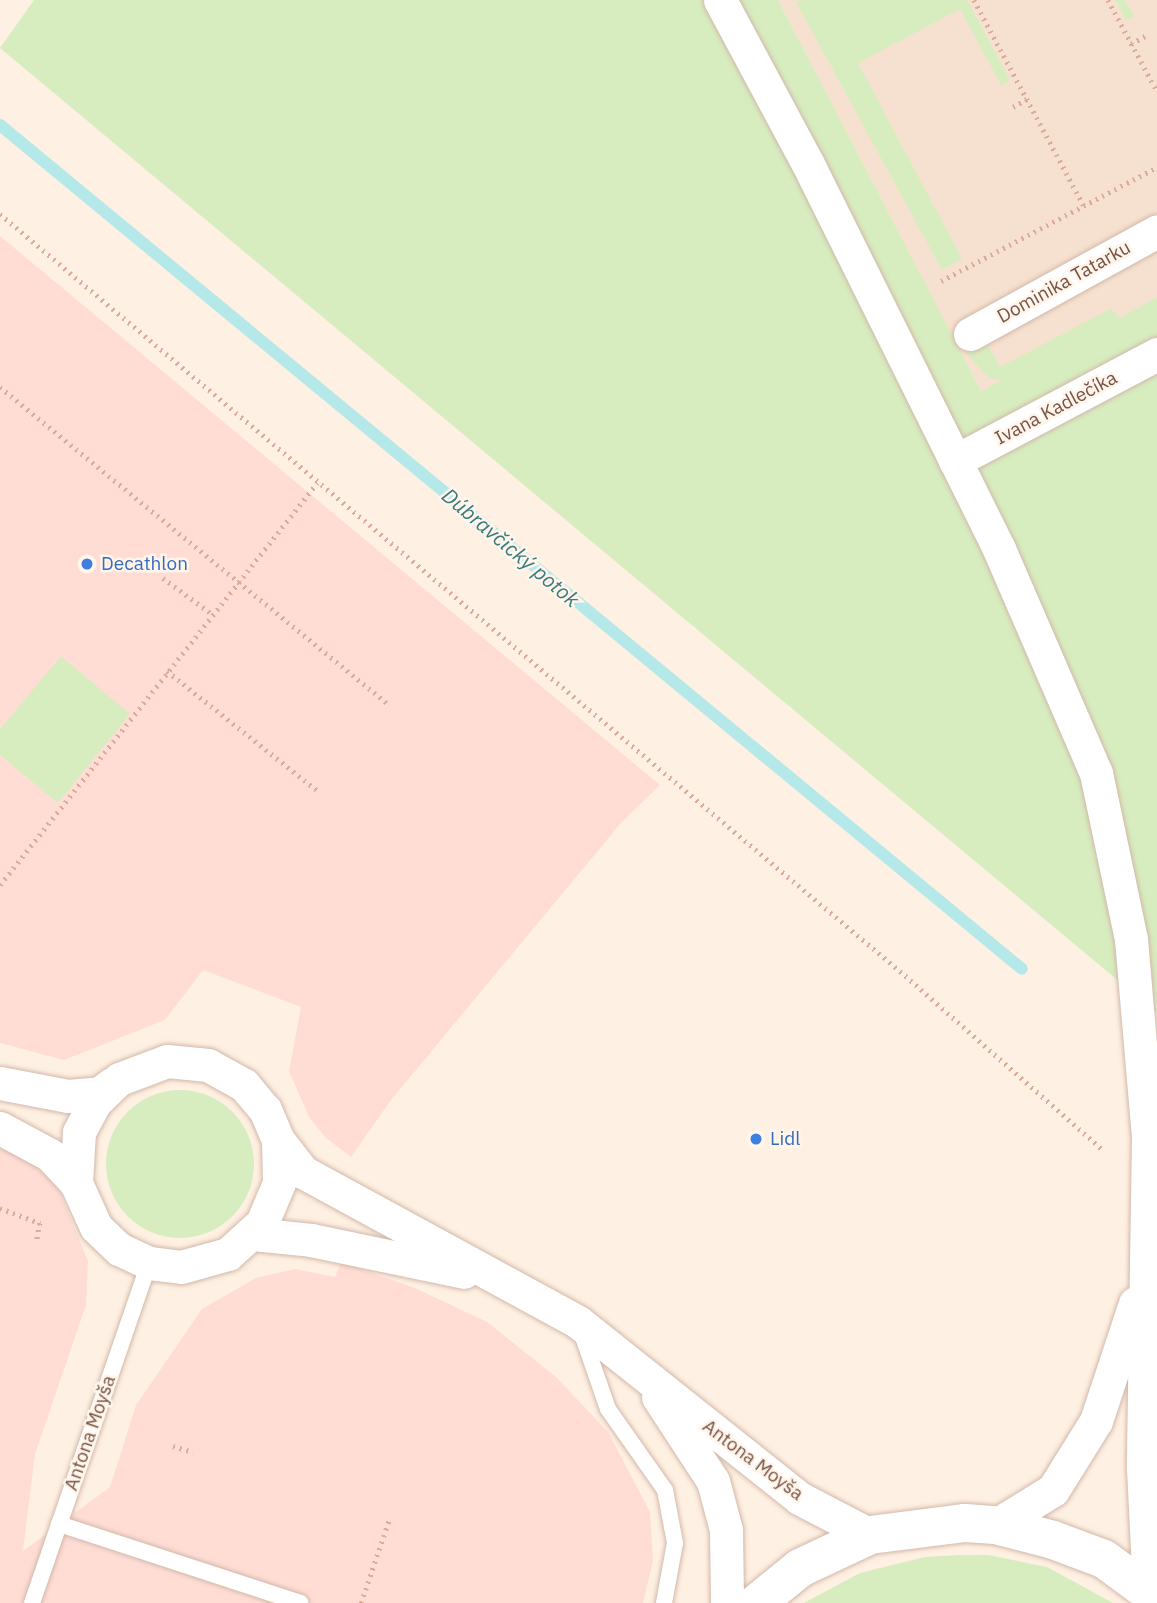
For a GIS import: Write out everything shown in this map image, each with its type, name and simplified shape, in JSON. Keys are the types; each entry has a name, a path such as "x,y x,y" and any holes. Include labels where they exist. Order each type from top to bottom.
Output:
{"main road":[{"path":"757,1603 800,1568 870,1535 934,1525 996,1525 1104,1559 1153,1595"}],"street":[{"path":"720,0 807,162 999,549 1097,773 1131,939 1148,1136 1143,1468 1153,1595"},
{"name":"Dominika Tatarku","path":"970,334 1157,231"},
{"name":"Ivana Kadlečíka","path":"955,461 1157,354"},
{"path":"0,1083 68,1096 100,1093 119,1079 167,1061 208,1065 227,1073 256,1096 278,1140 281,1169 275,1198 253,1234 228,1254 197,1265 149,1263 106,1239 86,1213 76,1183 75,1149 85,1117 119,1079"},
{"path":"0,1128 50,1155 76,1183"},
{"name":"Antona Moyša","path":"278,1140 303,1172 578,1322 799,1497 870,1535"},
{"name":"Antona Moyša","path":"253,1234 311,1240 493,1278"},
{"path":"1144,1274 1157,1323"},
{"path":"996,1525 1053,1490 1097,1422 1144,1274"},
{"name":"Antona Moyša","path":"643,1375 713,1481 726,1530 727,1603"}],"lane":[{"name":"Antona Moyša","path":"32,1603 149,1263"},
{"path":"578,1322 608,1409 665,1490 676,1543 664,1603"},
{"path":"59,1524 300,1603"}],"path":[{"path":"974,0 1084,206"},
{"path":"1108,0 1157,91"},
{"path":"1131,44 1145,36"},
{"path":"1013,107 1027,99"},
{"path":"941,281 1157,167"},
{"path":"0,214 889,962 1101,1148"},
{"path":"0,387 236,583 388,704"},
{"path":"0,886 317,483"},
{"path":"163,578 212,614"},
{"path":"167,671 318,791"},
{"path":"0,1208 40,1223 37,1240"},
{"path":"173,1446 193,1452"},
{"path":"361,1603 389,1520"}],"shaded area":[{"path":"778,0 1157,0 1157,301 981,392"},
{"path":"0,236 660,785 620,824 391,1100 351,1157 326,1138 309,1117 289,1071 301,1007 203,970 165,1020 64,1060 0,1043"},
{"path":"0,1148 23,1157 57,1185 88,1261 86,1305 35,1454 23,1551 110,1487 136,1405 202,1309 256,1278 295,1269 335,1277 341,1262 415,1288 487,1322 556,1377 608,1432 650,1512 653,1561 643,1603 0,1603"}],"green space":[{"path":"34,0 778,0 981,391 1001,381 988,377 964,351 986,341 1000,367 1110,309 1120,318 1157,297 1157,1013 0,48"},
{"path":"967,0 1010,80 1001,85 960,9 858,63 962,259 942,270 796,2"},
{"path":"1115,0 1125,0 1134,16 1126,20"},
{"path":"61,656 130,714 58,803 0,755 0,729"},
{"path":"180,1090 208,1095 233,1111 249,1136 254,1164 249,1192 233,1217 208,1233 180,1238 152,1233 127,1217 111,1192 106,1164 111,1136 127,1111 152,1095"},
{"path":"988,1555 1047,1567 1113,1603 804,1603 860,1573 925,1557"}],"waterway":[{"name":"Dúbravčický potok","path":"0,125 1022,969"}],"place":[{"name":"Decathlon","path":"87,564"},
{"name":"Lidl","path":"756,1139"}]}
